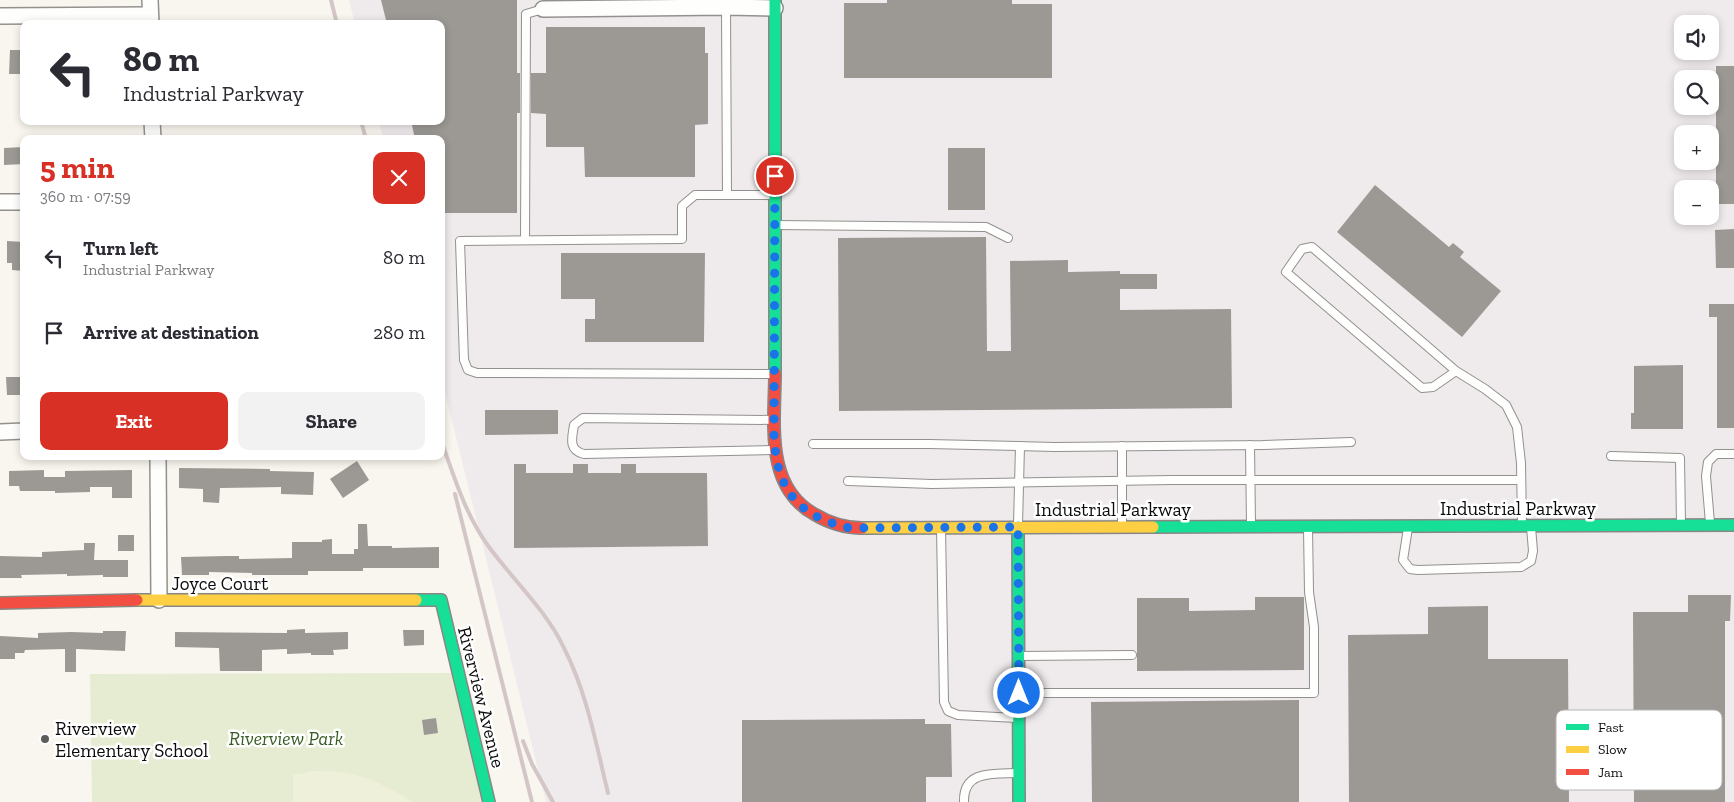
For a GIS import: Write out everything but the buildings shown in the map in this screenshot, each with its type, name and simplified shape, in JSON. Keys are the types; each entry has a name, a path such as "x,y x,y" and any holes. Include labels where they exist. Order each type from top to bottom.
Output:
{"street":[{"path":"543,9 726,7 775,4"},
{"name":"Industrial Parkway","path":"775,4 775,450 778,468 788,492 802,506 824,521 850,528 1734,525"},
{"path":"0,16 150,13"},
{"path":"0,202 20,202"},
{"path":"0,432 20,432"},
{"path":"158,460 159,600"},
{"path":"1018,527 1019,802"},
{"name":"Joyce Court","path":"0,603 159,600 440,600"},
{"name":"Riverview Avenue","path":"440,600 489,802"}],"lane":[{"path":"726,7 727,195"},
{"path":"525,240 526,14 543,9"},
{"path":"774,374 540,374 477,373 468,370 464,360 460,240 682,239 682,206 694,195 775,195"},
{"path":"775,225 986,227 1008,238"},
{"path":"1408,526 1403,560 1410,569 1521,567 1530,561 1533,551 1526,526 1517,427 1506,405 1456,371 1312,247 1302,249 1286,272 1422,388 1433,387 1456,371"},
{"path":"774,420 583,418 574,425 572,442 577,452 584,454 775,450"},
{"path":"814,444 1122,446 1351,442"},
{"path":"1250,445 1251,526"},
{"path":"1018,527 1020,446"},
{"path":"1122,446 1122,527"},
{"path":"1710,525 1706,476 1708,462 1716,454 1734,454"},
{"path":"1611,456 1680,458 1681,526"},
{"path":"848,481 932,484 1250,480 1521,480"},
{"path":"1019,693 1314,693 1314,627 1309,592 1308,526"},
{"path":"941,528 944,702 948,711 958,715 1019,718"},
{"path":"1019,656 1132,655"},
{"path":"964,802 966,787 972,780 984,775 1019,772"}],"shaded area":[{"path":"349,0 1734,0 1734,802 546,802 445,392 445,135 382,135 380,125 445,125 445,20 354,20"}],"green space":[{"name":"Riverview Park","path":"451,673 482,802 92,802 90,674"},
{"path":"316,771 343,772 361,776 388,787 412,802 293,802 293,775"}],"railway":[{"path":"331,0 336,20"},
{"path":"362,125 365,135"},
{"path":"445,451 461,496 481,535 539,608 564,648 585,701 608,793"},
{"path":"455,494 532,802"},
{"path":"523,741 532,764 553,802"}],"traffic: fast":[{"path":"775,0 775,373"},
{"path":"1153,527 1734,525"},
{"path":"1018,527 1019,802"},
{"path":"416,600 441,600 489,802"}],"traffic: slow":[{"path":"862,528 1153,527"},
{"path":"137,600 416,600"}],"traffic: jam":[{"path":"775,373 774,431 776,451 780,470 787,487 798,502 814,514 843,526 862,528"},
{"path":"0,603 137,600"}],"place":[{"name":"Riverview Elementary School","path":"45,739"}],"route":[{"path":"775,176 774,434 778,468 782,480 788,492 813,515 835,525 850,528 1018,527 1019,693"}]}
